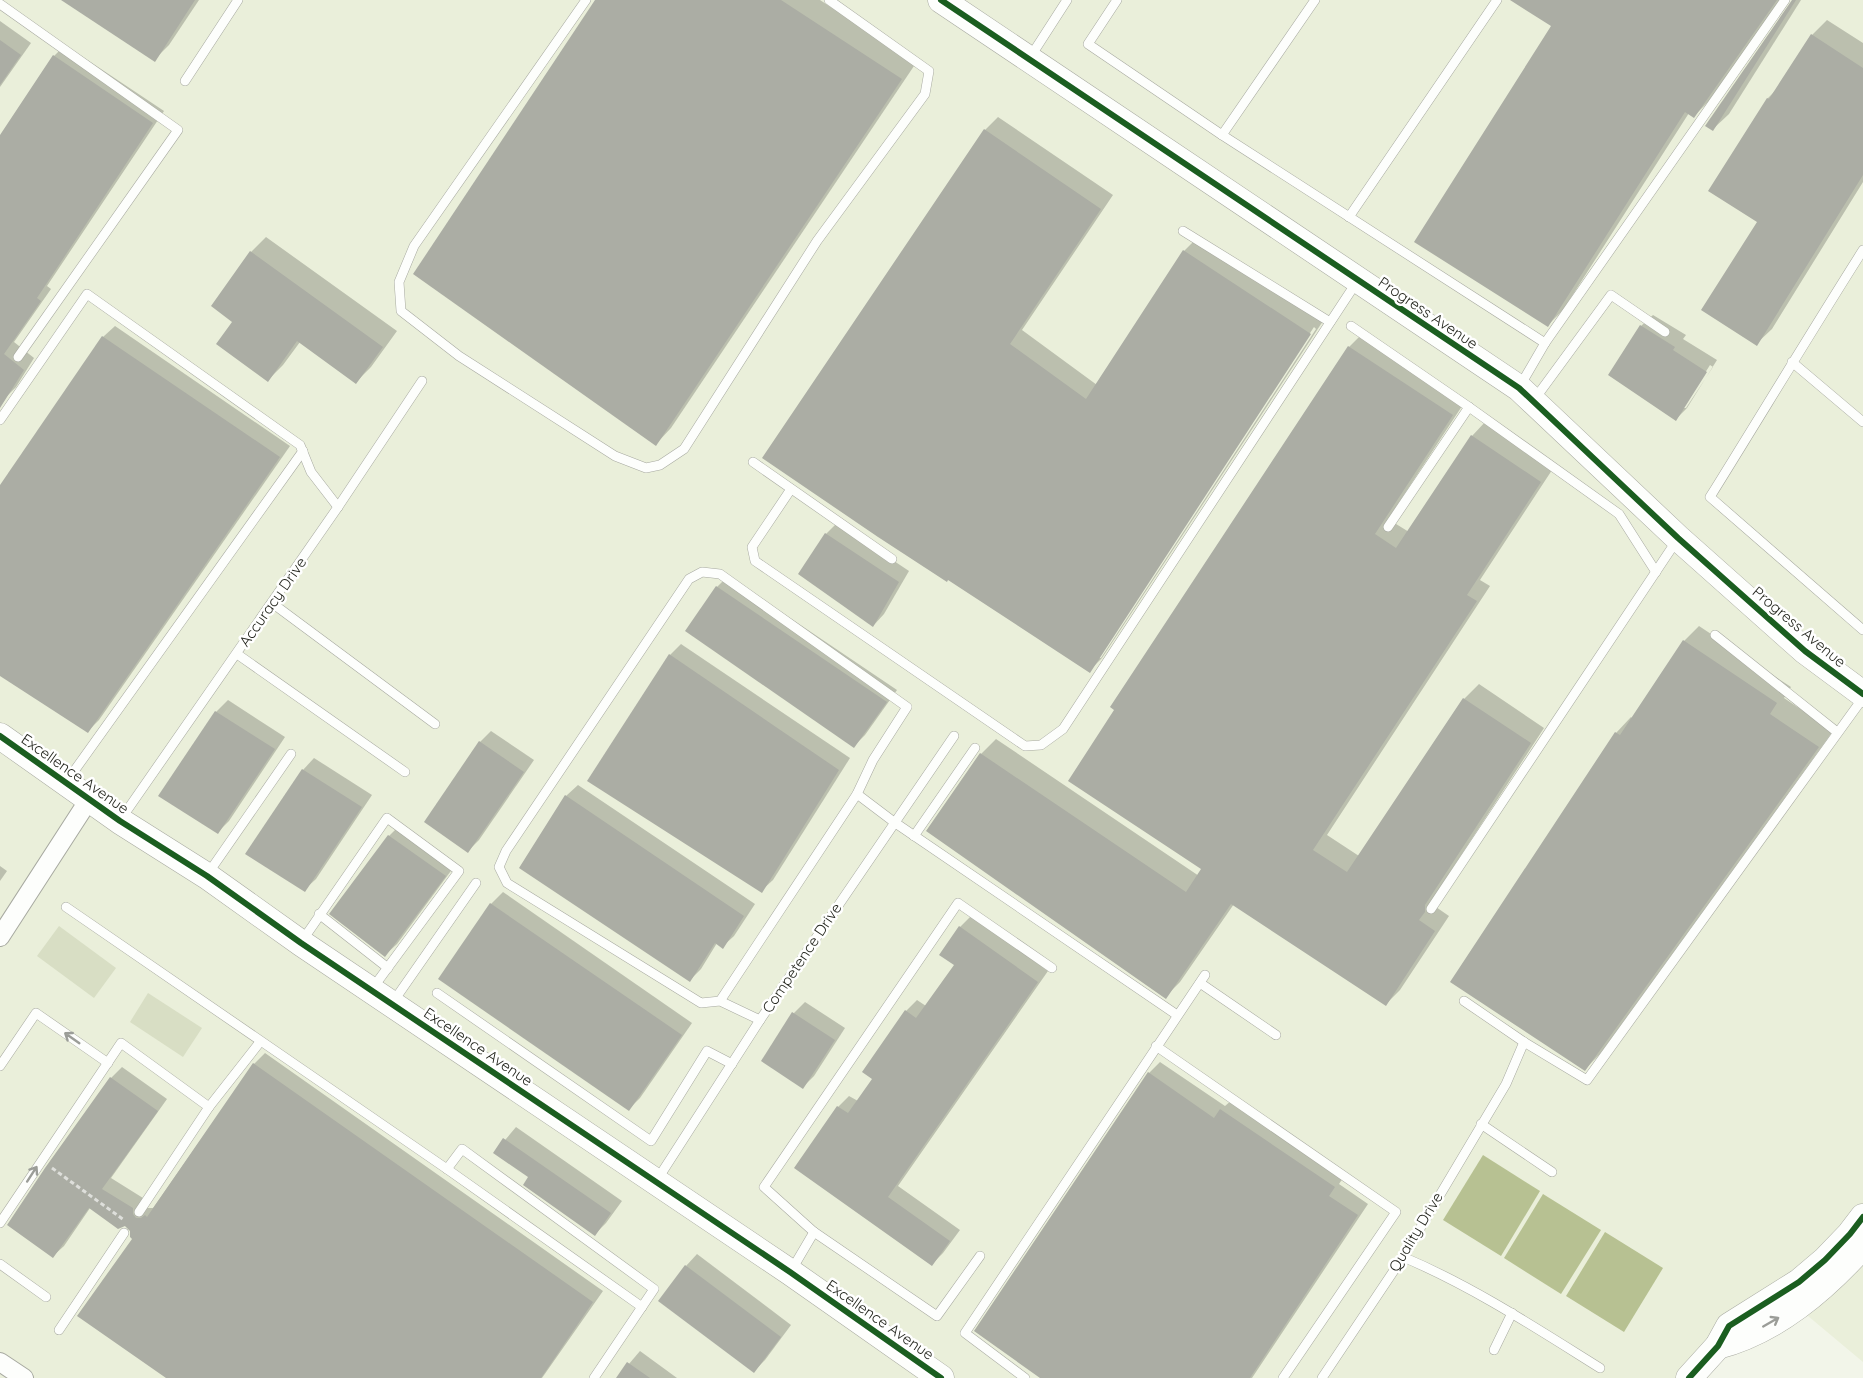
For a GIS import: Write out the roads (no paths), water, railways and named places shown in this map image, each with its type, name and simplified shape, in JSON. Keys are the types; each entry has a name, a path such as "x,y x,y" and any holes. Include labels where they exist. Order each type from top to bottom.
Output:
{"street":[{"name":"Progress Avenue","path":"941,0 1526,395 1678,538 1805,651 1863,696"},
{"name":"Excellence Avenue","path":"0,736 120,821 207,876 790,1272 941,1378"},
{"path":"0,937 90,798"},
{"path":"1689,1378 1718,1346 1729,1326 1799,1282 1831,1254 1863,1217"},
{"path":"1718,1346 1740,1340 1812,1296 1863,1246"},
{"path":"0,1362 24,1378"}],"lane":[{"path":"185,81 238,0"},
{"path":"586,0 414,246 399,282 401,311 468,363 615,456 646,468 660,465 684,449 817,241 925,94 929,71 829,0"},
{"path":"1029,59 1067,0"},
{"path":"1117,0 1088,44 1222,135 1545,343"},
{"path":"1222,135 1315,0"},
{"path":"1349,217 1497,0"},
{"path":"1526,395 1545,343 1785,0"},
{"path":"0,4 178,130 18,357"},
{"path":"1183,231 1330,322"},
{"path":"1863,250 1710,497 1863,630"},
{"path":"791,489 752,547 755,561 1024,746 1041,745 1063,729 1358,281"},
{"path":"0,420 87,294 300,445 311,472 338,507"},
{"path":"1526,395 1611,295 1665,332"},
{"path":"1351,326 1619,514 1656,572"},
{"path":"1792,362 1863,422"},
{"name":"Accuracy Drive","path":"120,821 338,507 422,381"},
{"path":"1388,527 1468,406"},
{"path":"67,782 303,451"},
{"path":"753,462 892,560"},
{"path":"1431,909 1678,538"},
{"path":"720,1001 857,794 873,760 907,707 720,574 702,572 689,579 506,851 499,867 507,883 669,984 702,1003 720,1001 760,1020"},
{"path":"272,603 435,724"},
{"path":"1715,634 1837,732"},
{"path":"237,654 405,772"},
{"path":"1464,1000 1587,1080 1863,696"},
{"name":"Competence Drive","path":"655,1182 760,1020 954,736"},
{"path":"914,836 975,748"},
{"path":"207,876 291,754"},
{"path":"857,794 914,836 1177,1015"},
{"path":"301,942 387,819 459,871 388,968 382,996"},
{"path":"382,996 476,883"},
{"path":"980,1256 936,1316 814,1232 764,1187 958,903 1052,968"},
{"path":"66,907 447,1169 642,1307"},
{"path":"319,914 388,968"},
{"path":"1025,1378 965,1333 1202,979 1276,1035"},
{"path":"437,993 651,1141 707,1051 732,1064"},
{"path":"0,1065 36,1013 108,1063"},
{"name":"Quality Drive","path":"1322,1378 1403,1257 1506,1084 1524,1041"},
{"path":"0,1223 121,1042 210,1107"},
{"path":"139,1212 210,1107 260,1042"},
{"path":"1156,1046 1396,1212 1283,1378"},
{"path":"1481,1124 1552,1172"},
{"path":"447,1169 462,1149 654,1288 594,1378"},
{"path":"790,1272 814,1232"},
{"path":"59,1330 124,1233"},
{"path":"1403,1257 1431,1269 1512,1313 1600,1368"},
{"path":"0,1264 46,1297"},
{"path":"1494,1350 1512,1313"}]}
